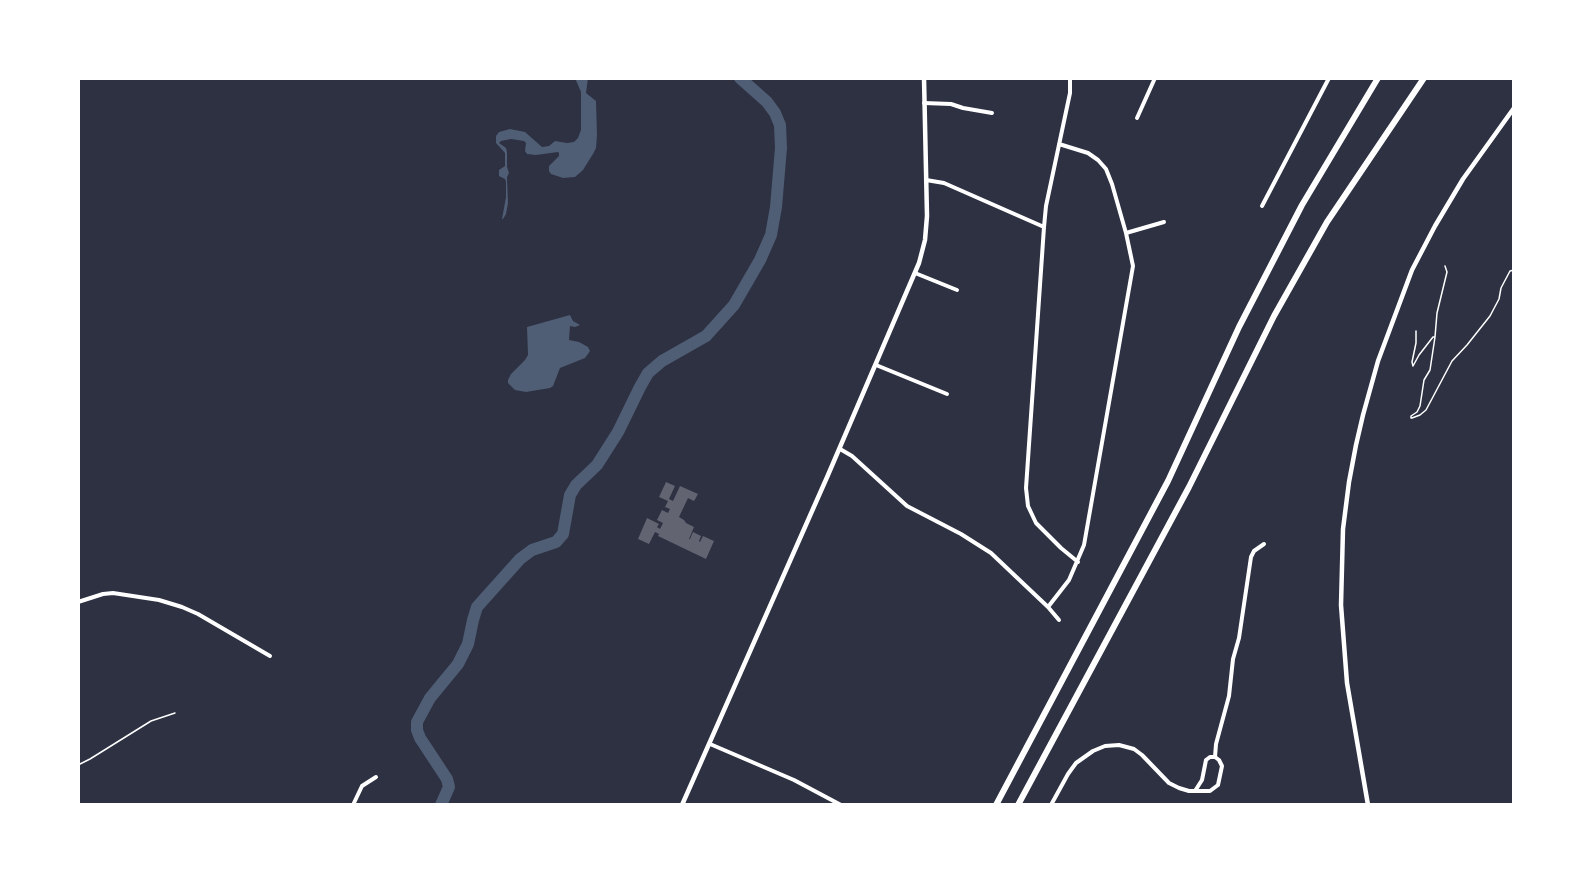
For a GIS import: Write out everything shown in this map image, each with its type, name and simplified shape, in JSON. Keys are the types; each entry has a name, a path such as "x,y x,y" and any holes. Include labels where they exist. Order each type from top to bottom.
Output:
{"highway":[{"path":"996,805 1168,481 1239,327 1302,205 1378,78"},
{"path":"1018,805 1190,487 1280,306 1327,222 1424,78"}],"main road":[{"path":"682,805 840,449 922,255 927,216 924,78"},
{"path":"1368,805 1347,683 1341,604 1343,529 1357,439 1378,361 1412,270 1434,226 1463,179 1514,108"}],"street":[{"path":"1070,78 1070,93 1044,226 1026,494 1030,512 1036,523 1078,562"},
{"path":"1137,118 1155,78"},
{"path":"1262,206 1329,78"},
{"path":"924,103 947,103 992,113"},
{"path":"1048,607 1069,580 1084,545 1132,277 1132,260 1126,232 1112,184 1102,165 1088,153 1059,144"},
{"path":"926,180 944,183 1044,226"},
{"path":"1126,232 1164,222"},
{"path":"915,273 957,290"},
{"path":"876,365 947,394"},
{"path":"840,449 852,456 908,506 991,553 1059,620"},
{"path":"1215,757 1216,744 1229,696 1233,659 1239,638 1251,557 1254,551 1264,544"},
{"path":"78,602 113,593 159,600 198,614 270,656"},
{"path":"710,744 794,780 841,805"},
{"path":"1051,805 1076,764 1093,751 1112,745 1134,749 1169,783 1184,790 1195,791 1210,791 1218,785 1222,766 1220,760 1210,757 1206,760 1202,780 1195,791"},
{"path":"353,805 362,786 376,777"}],"lane":[{"path":"78,765 151,722 176,713"}],"path":[{"path":"1445,266 1447,272 1437,313 1430,370 1424,380 1420,406 1412,418 1426,410 1452,361 1490,316 1510,271 1514,270"},
{"path":"1416,331 1413,366 1435,337"}],"water":[{"path":"575,78 588,78 586,93 596,101 597,135 593,154 583,170 575,177 563,178 549,171 549,166 559,156 558,152 527,154 524,141 511,139 501,141 499,143 506,148 507,152 509,173 507,177 508,203 506,214 502,219 506,182 499,176 499,170 505,166 505,153 496,143 496,136 499,132 510,129 525,132 542,147 549,146 555,141 574,142 581,130 581,92"},
{"path":"570,315 573,321 580,325 570,326 569,340 588,347 590,351 588,354 585,358 560,368 550,388 526,392 515,390 508,380 528,355 527,327"}],"building":[{"path":"666,482 675,486 669,499 673,501 680,486 698,494 694,501 688,498 679,517 694,527 689,539 693,532 701,536 700,542 703,536 714,541 706,559 658,536 659,534 655,532 649,544 638,539 647,518 659,524 657,527 660,529 663,523 657,520 662,510 668,513 670,509 665,507 668,501 659,497"}],"waterway":[{"path":"441,805 449,787 447,779 420,738 417,722 430,698 458,664 468,644 477,607 520,559 532,550 556,542 563,534 570,495 576,485 597,465 618,432 648,373 662,361 706,336 734,305 760,260 771,235 781,148 780,125 767,102 740,78"}]}
